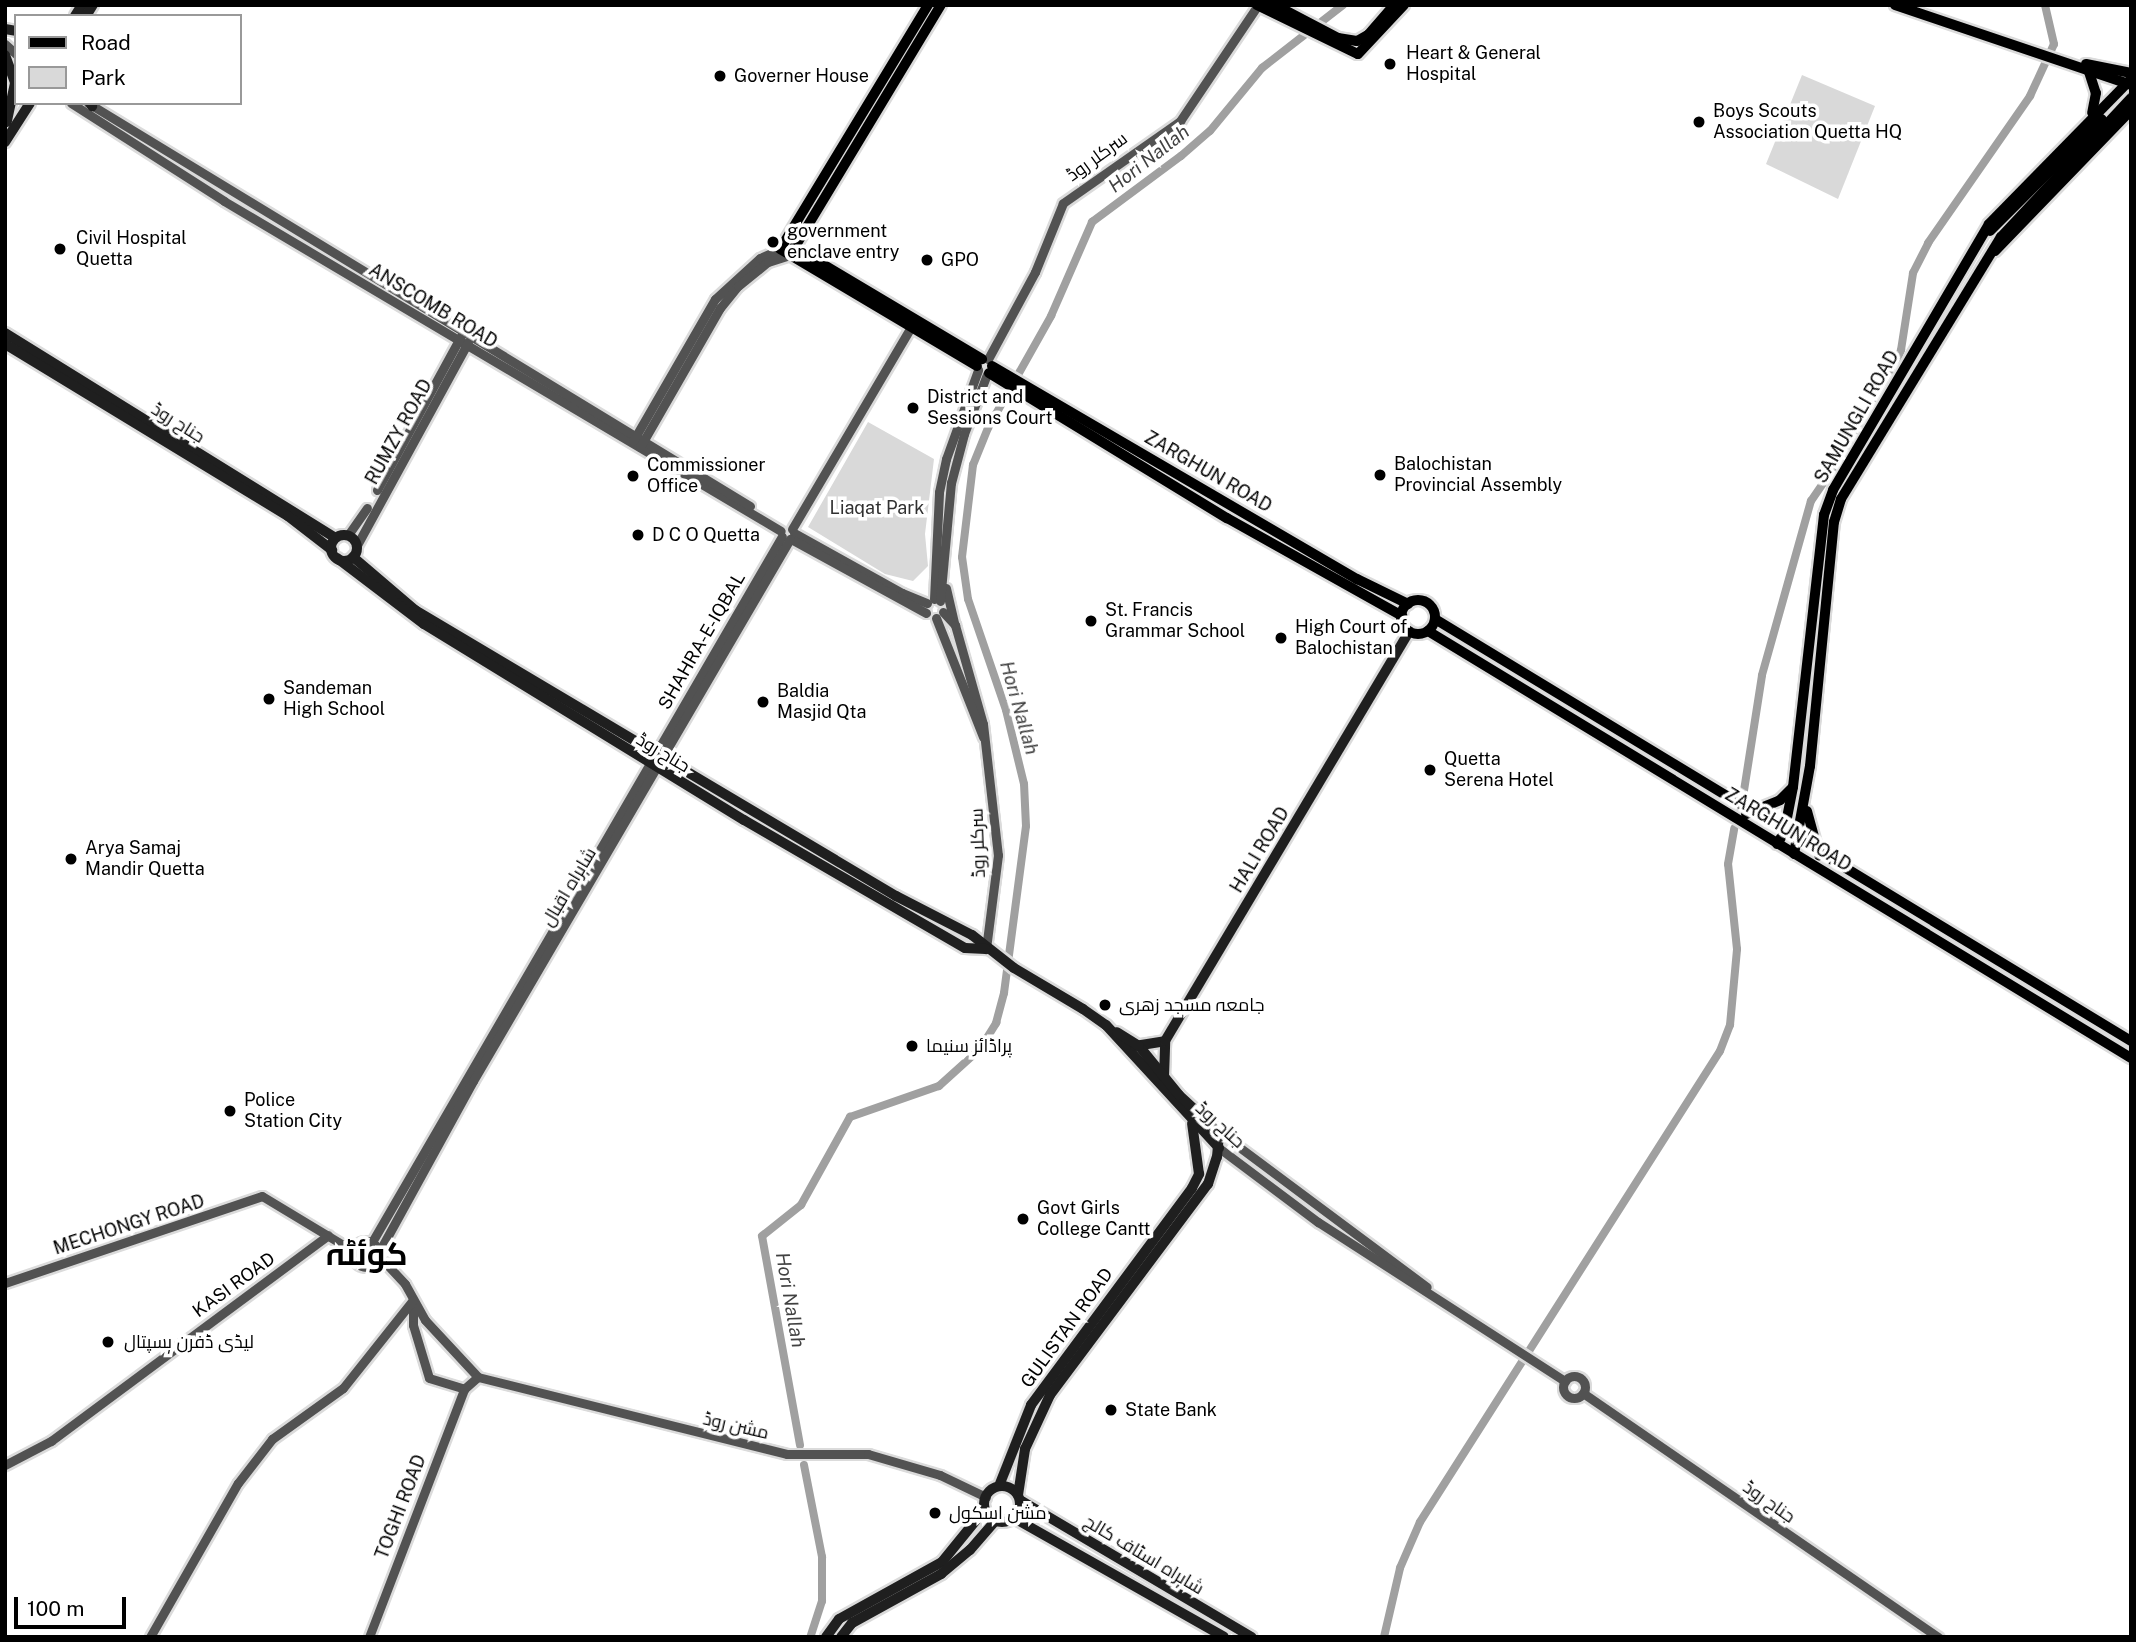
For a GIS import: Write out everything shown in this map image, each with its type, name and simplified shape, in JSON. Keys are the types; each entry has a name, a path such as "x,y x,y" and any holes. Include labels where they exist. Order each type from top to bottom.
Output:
{"main road":[{"path":"788,249 928,5"},
{"path":"788,249 941,5"},
{"path":"1258,5 1358,54 1404,5"},
{"path":"1275,5 1308,28 1357,41 1368,35 1394,5"},
{"path":"1895,5 2033,50 2131,73"},
{"path":"1914,5 2050,59 2129,84 1985,235"},
{"path":"5,55 14,80"},
{"path":"2089,72 2096,93 2091,116"},
{"name":"SAMUNGLI ROAD","path":"1777,844 1784,833 1793,787 1824,515 1849,461 1995,216 2091,116 2129,84"},
{"path":"6,123 14,87"},
{"path":"1990,255 2001,237 2131,98"},
{"path":"6,123 18,105"},
{"path":"5,142 29,105"},
{"name":"SAMUNGLI ROAD","path":"1794,854 1806,794 1834,522 1841,499 1990,255 2008,242 2131,110"},
{"name":"ZARGHUN ROAD","path":"788,249 911,327 985,367"},
{"name":"ZARGHUN ROAD","path":"788,249 1402,616"},
{"name":"جناح روڈ","path":"5,333 335,538"},
{"name":"جناح روڈ","path":"5,344 288,516 394,605 654,765 965,948 986,949"},
{"path":"348,535 357,545 353,557 335,554 335,538 348,535"},
{"name":"ZARGHUN ROAD","path":"1269,535 1408,604"},
{"name":"جناح روڈ","path":"353,557 415,610 896,896 972,936 1014,968 1139,1046 1164,1076 1219,1132"},
{"path":"1427,603 1435,619 1428,631 1409,631 1402,616 1408,604 1427,603"},
{"name":"ZARGHUN ROAD","path":"1435,619 1797,842 2131,1041"},
{"name":"HALI ROAD","path":"1163,1092 1166,1041 1409,631"},
{"name":"ZARGHUN ROAD","path":"1428,631 1733,819 2131,1058"},
{"path":"1733,819 1780,800 1793,787"},
{"path":"1806,794 1808,819 1819,855"},
{"name":"جناح روڈ","path":"1106,1025 1163,1092 1219,1148"},
{"path":"1122,1044 1139,1046 1166,1041"},
{"name":"GULISTAN ROAD","path":"999,1486 1031,1405 1195,1181 1198,1157 1192,1122"},
{"name":"GULISTAN ROAD","path":"1019,1497 1025,1449 1050,1395 1208,1184 1219,1148 1219,1132"},
{"path":"826,1637 839,1619 942,1562 985,1509 986,1497 999,1486 1010,1487 1019,1497 1014,1518 995,1521 970,1550 941,1574 852,1623 841,1637"},
{"name":"شاہراہ اسٹاف کالج","path":"1019,1497 1252,1637"},
{"path":"985,1509 995,1521"},
{"name":"شاہراہ اسٹاف کالج","path":"1014,1518 1224,1637"}],"street":[{"name":"سرکلر روڈ","path":"932,604 939,492 946,459 985,367 1035,272 1063,203 1180,121 1258,5"},
{"name":"ANSCOMB ROAD","path":"74,105 788,533 932,604 939,615"},
{"name":"ANSCOMB ROAD","path":"92,105 465,338"},
{"path":"638,443 715,299 760,258 788,249"},
{"name":"SHAHRA-E-IQBAL","path":"654,765 911,327"},
{"name":"RUMZY ROAD","path":"348,535 368,508 465,338"},
{"name":"RUMZY ROAD","path":"357,545 465,338"},
{"name":"سرکلر روڈ","path":"932,604 945,576 951,483 985,367"},
{"path":"945,576 955,625"},
{"path":"932,604 939,615"},
{"name":"سرکلر روڈ","path":"939,615 955,625 983,724 998,836 998,867 986,949"},
{"name":"سرکلر روڈ","path":"939,615 983,737"},
{"name":"شاہراہ اقبال","path":"372,1242 654,765"},
{"name":"شاہراہ اقبال","path":"379,1254 472,1081 654,765"},
{"name":"جناح روڈ","path":"1219,1132 1450,1306"},
{"name":"جناح روڈ","path":"1219,1148 1318,1222 1565,1381"},
{"name":"MECHONGY ROAD","path":"5,1283 262,1196 328,1236"},
{"path":"328,1236 353,1251 356,1263 363,1267 372,1266 379,1254"},
{"name":"KASI ROAD","path":"5,1465 51,1441 328,1236"},
{"path":"353,1251 360,1241 372,1242 413,1300 425,1320 478,1377 464,1389 429,1378 413,1325 413,1300"},
{"path":"150,1637 238,1483 272,1440 343,1388 413,1300"},
{"name":"مشن روڈ","path":"478,1377 788,1454 868,1454 940,1475 986,1497"},
{"path":"1580,1378 1583,1392 1568,1396 1565,1381 1580,1378"},
{"name":"TOGHI ROAD","path":"369,1637 464,1389"},
{"name":"جناح روڈ","path":"1583,1392 1938,1637"}],"green space":[{"path":"1802,75 1875,106 1838,199 1766,164"},
{"name":"Liaqat Park","path":"868,422 934,459 925,534 928,566 913,581 885,574 808,527"}],"waterway":[{"name":"Hori Nallah","path":"800,1445 762,1236 801,1205 850,1117 939,1086 980,1049 996,1023 1004,993 1026,826 1024,784 1006,710 968,599 962,557 973,465 988,428 1051,316 1092,222 1210,131 1262,68 1343,5"},
{"path":"1743,797 1762,675 1811,501 1882,397 1901,350 1913,273 1928,243 2030,96 2054,44 2045,5"},
{"path":"1384,1637 1400,1568 1420,1522 1720,1051 1730,1025 1737,949 1728,864 1734,829"},
{"path":"804,1465 822,1557 822,1601 810,1637"}],"place":[{"name":"Heart & General Hospital","path":"1390,64"},
{"name":"Governer House","path":"720,76"},
{"name":"Boys Scouts Association Quetta HQ","path":"1699,122"},
{"name":"government enclave entry","path":"773,242"},
{"name":"Civil Hospital Quetta","path":"60,249"},
{"name":"GPO","path":"927,260"},
{"name":"District and Sessions Court","path":"913,408"},
{"name":"Balochistan Provincial Assembly","path":"1380,475"},
{"name":"Commissioner Office","path":"633,476"},
{"name":"D C O Quetta","path":"638,535"},
{"name":"St. Francis Grammar School","path":"1091,621"},
{"name":"High Court of Balochistan","path":"1281,638"},
{"name":"Sandeman High School","path":"269,699"},
{"name":"Baldia Masjid Qta","path":"763,702"},
{"name":"Quetta Serena Hotel","path":"1430,770"},
{"name":"Arya Samaj Mandir Quetta","path":"71,859"},
{"name":"جامعہ مسجد زھری","path":"1105,1005"},
{"name":"پراڈائز سنیما","path":"912,1046"},
{"name":"Police Station City","path":"230,1111"},
{"name":"Govt Girls College Cantt","path":"1023,1219"},
{"name":"لیڈی ڈفرن ہسپتال","path":"108,1342"},
{"name":"State Bank","path":"1111,1410"},
{"name":"مشن اسکول","path":"935,1513"}],"district":[{"name":"کوئٹہ","path":"367,1254"}]}
